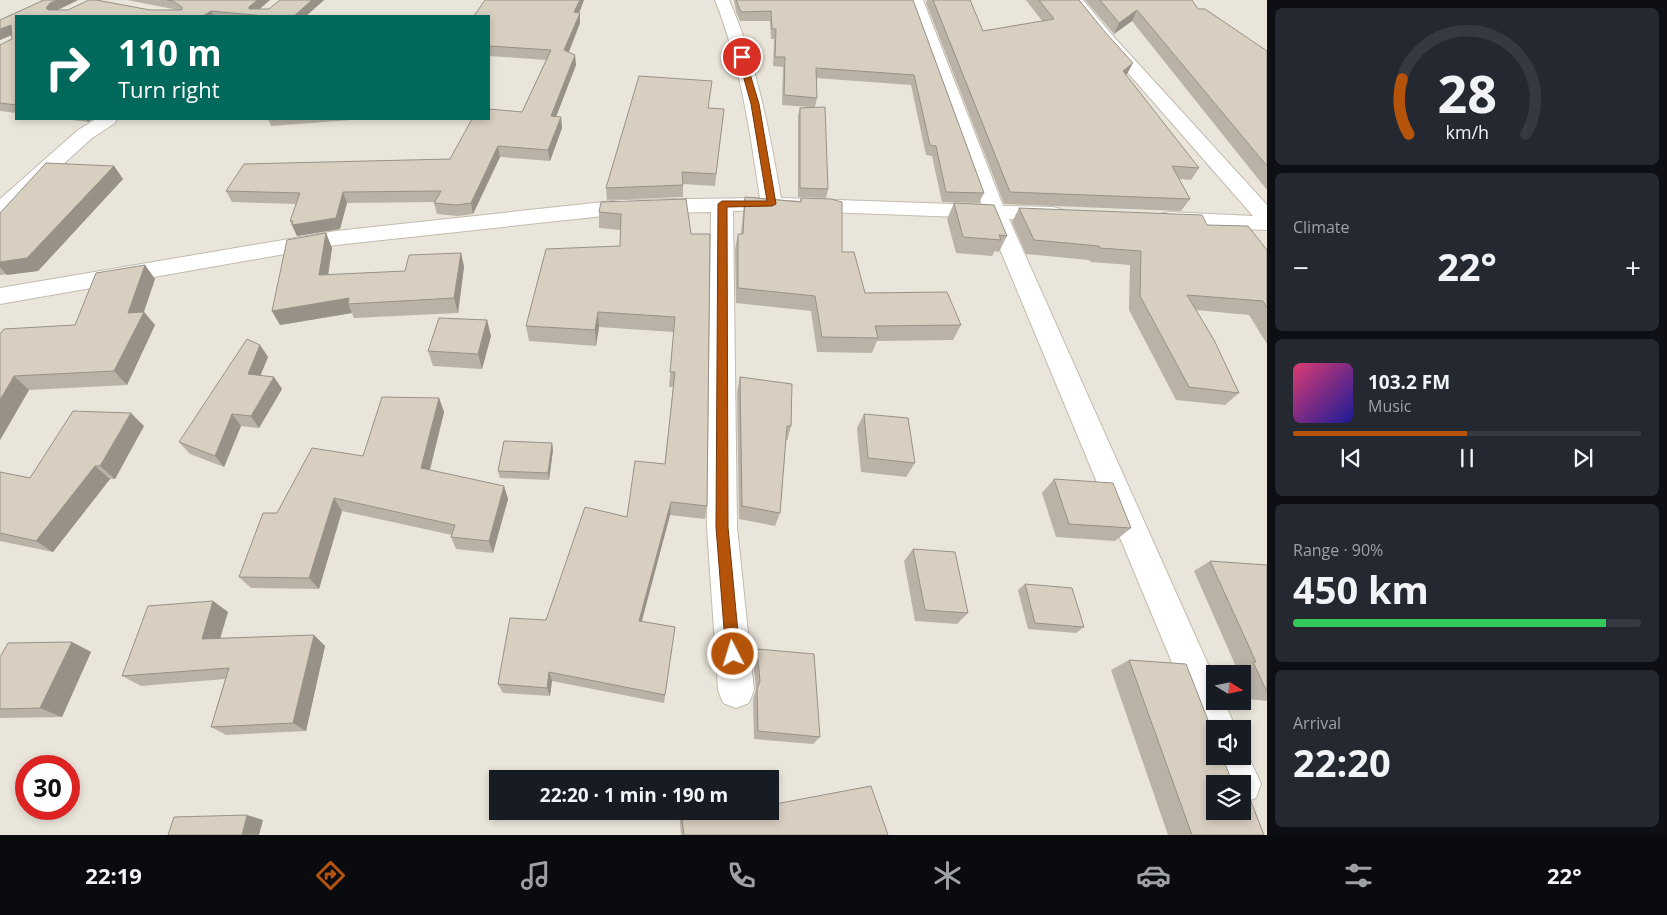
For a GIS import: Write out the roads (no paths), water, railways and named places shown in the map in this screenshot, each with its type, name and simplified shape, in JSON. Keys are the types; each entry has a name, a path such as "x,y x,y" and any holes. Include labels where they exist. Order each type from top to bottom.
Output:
{"street":[{"path":"722,0 733,26 755,104 772,204"},
{"path":"916,0 995,212 1214,720"},
{"path":"1075,0 1107,39 1267,218"},
{"path":"0,213 85,134 106,120"},
{"path":"722,204 722,527 736,690"},
{"path":"0,296 336,238 622,207 772,204 1073,215"},
{"path":"1150,218 1267,222"}]}
